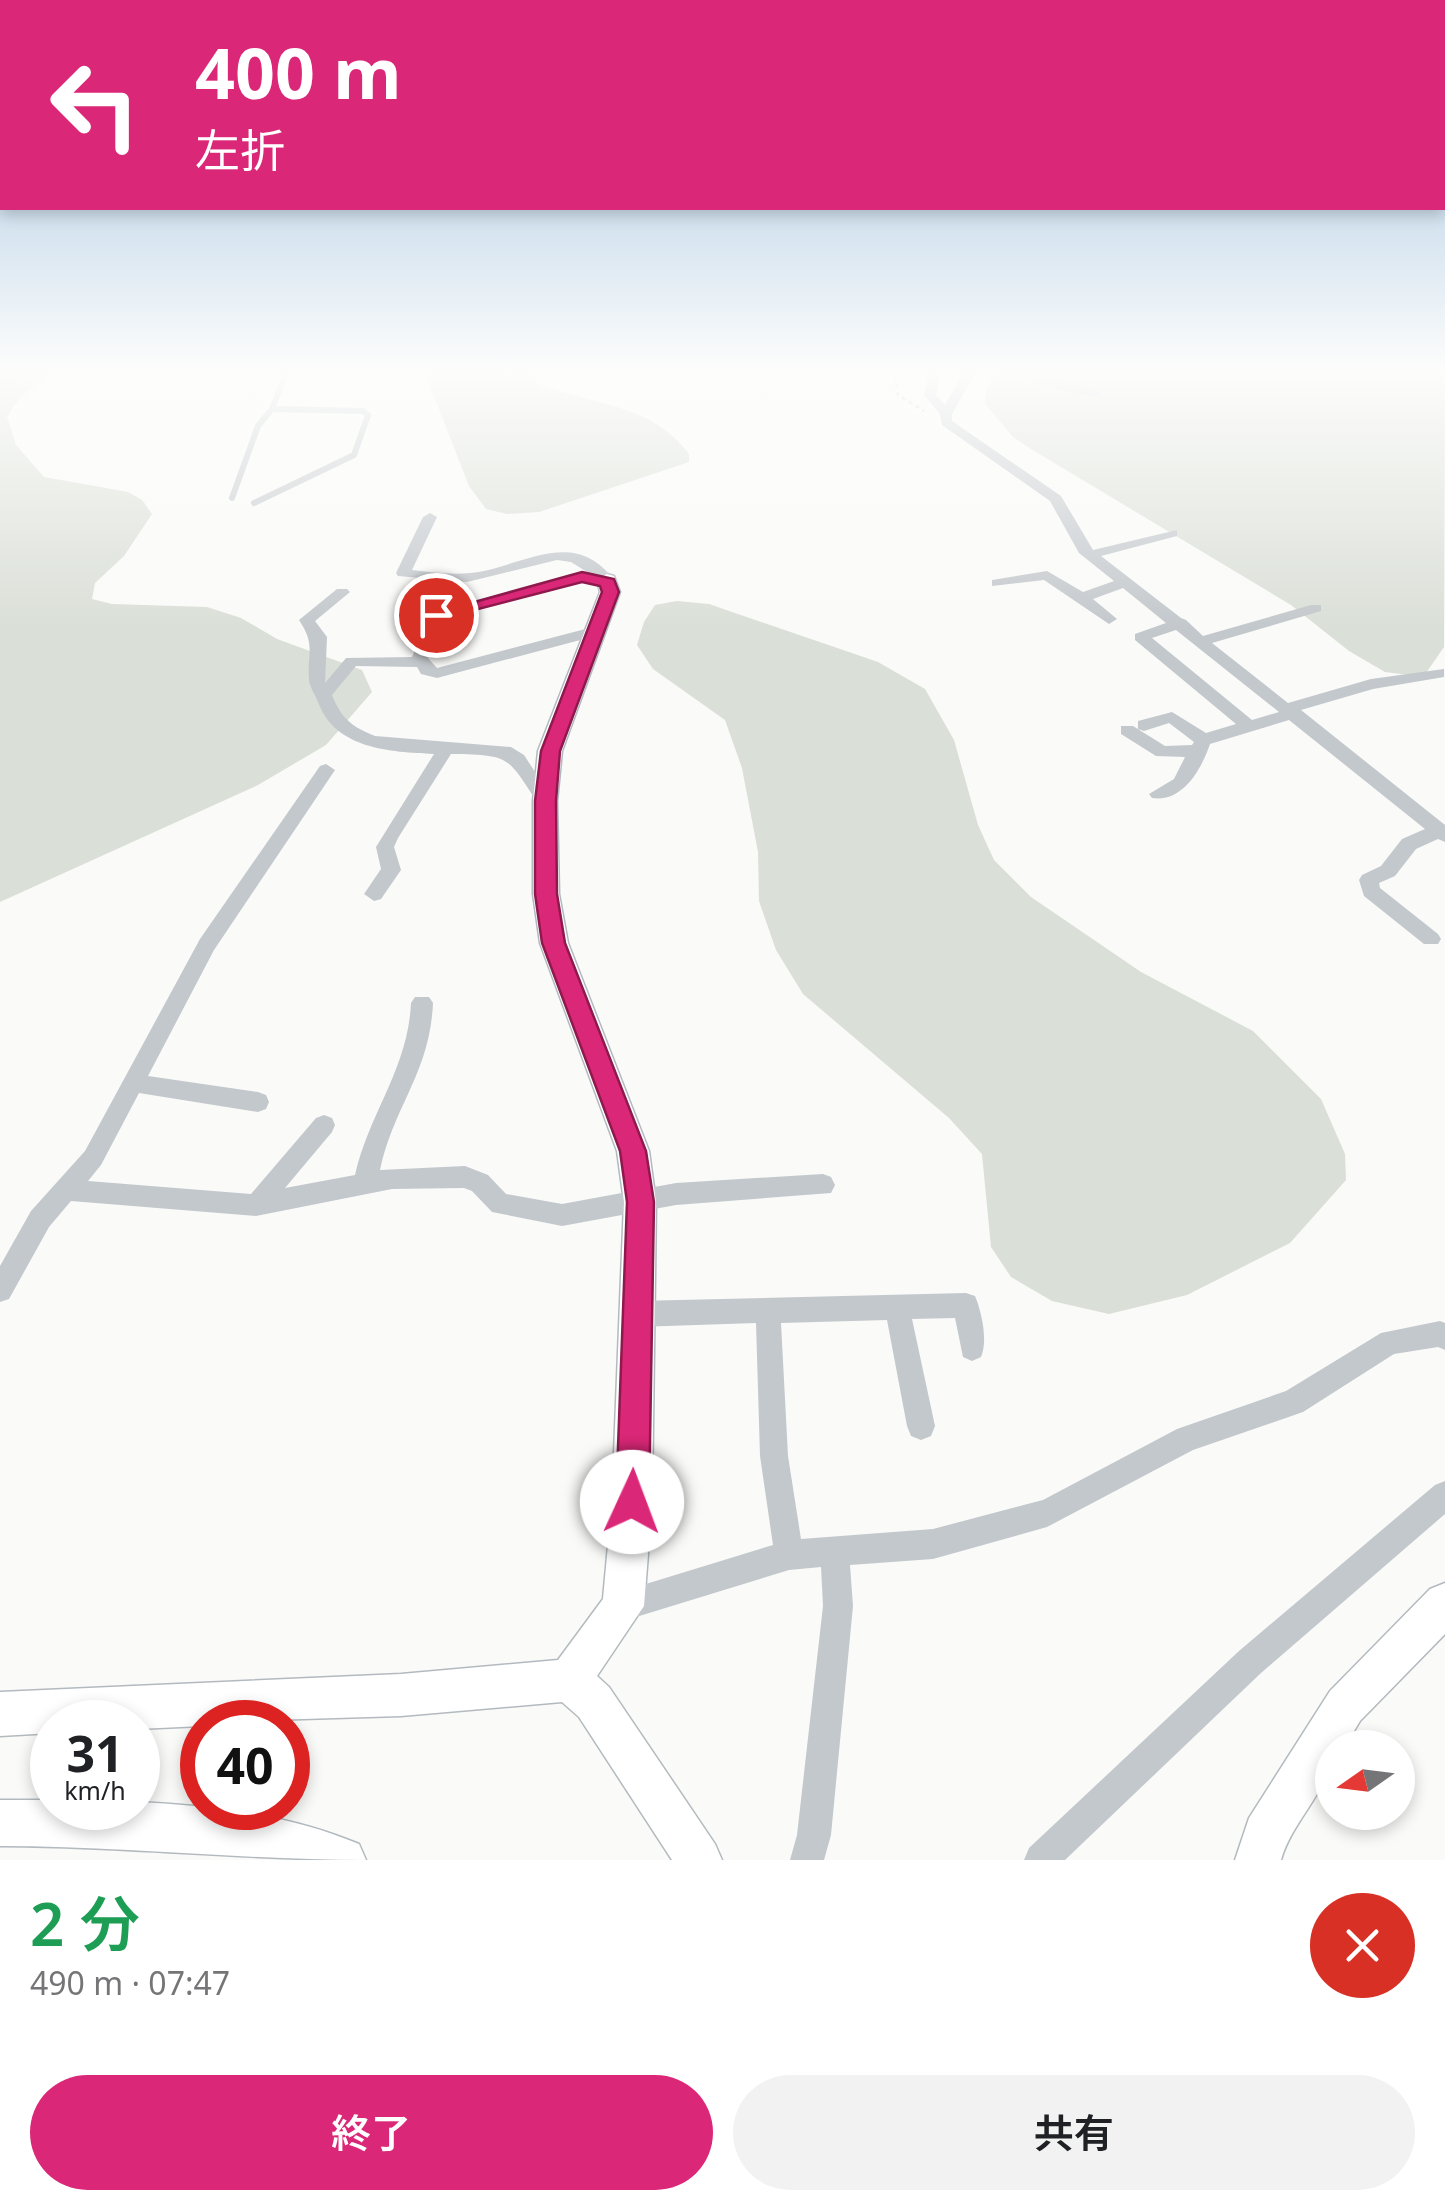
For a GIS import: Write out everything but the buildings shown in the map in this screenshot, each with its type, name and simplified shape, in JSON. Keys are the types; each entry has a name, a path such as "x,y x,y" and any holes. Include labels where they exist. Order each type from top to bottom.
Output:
{"street":[{"path":"996,455 1056,499 1074,536 1090,555 1203,640 1442,833"},
{"path":"430,518 402,573 467,578 570,555 596,568 608,582 610,592 550,751 546,894 554,943 633,1151 640,1202 632,1502 623,1606 569,1680"},
{"path":"1090,555 1172,533"},
{"path":"997,584 1047,575 1109,619"},
{"path":"593,632 437,673 432,673 420,658 436,615 582,577 608,582"},
{"path":"1082,598 1125,582"},
{"path":"342,592 306,620 319,636 317,685 337,724 395,747 506,751 518,759 546,801"},
{"path":"1203,640 1316,608"},
{"path":"1181,623 1141,637 1249,726"},
{"path":"323,692 332,688 343,666 352,661 422,662"},
{"path":"1201,745 1172,717 1136,727 1162,752 1201,745 1371,684 1438,673"},
{"path":"1158,794 1181,783 1201,745"},
{"path":"374,894 391,870 385,847 389,836 446,748"},
{"path":"0,1290 40,1220 94,1158 207,945 326,770"},
{"path":"1431,940 1370,891 1369,880 1388,871 1409,844 1442,833"},
{"path":"365,1183 368,1161 421,1044 422,1003"},
{"path":"134,1083 258,1102"},
{"path":"256,1206 324,1124"},
{"path":"68,1190 256,1206 392,1178 464,1178 480,1183 500,1204 562,1216 676,1194 823,1185"},
{"path":"637,1314 966,1305 972,1348"},
{"path":"897,1308 921,1426"},
{"path":"768,1310 774,1456 789,1555"},
{"path":"623,1606 789,1555 933,1544 1047,1513 1187,1439 1293,1402 1390,1342 1440,1334 1445,1337"},
{"path":"1041,1860 1250,1662 1445,1495"},
{"path":"807,1860 814,1835 838,1606 835,1551"},
{"path":"1258,1860 1265,1834 1345,1706 1445,1604"},
{"path":"0,1714 401,1695 569,1680 594,1702 700,1860"},
{"path":"0,1823 162,1822 300,1844 343,1860"}],"lane":[{"path":"232,498 248,455"},
{"path":"254,503 354,455"}],"shaded area":[{"path":"0,455 25,455 44,477 128,492 142,500 152,514 124,556 95,583 92,599 112,604 207,607 241,618 277,639 362,670 372,692 326,745 258,785 0,902"},
{"path":"457,455 689,455 689,462 539,512 507,514 486,509 469,486"},
{"path":"1041,455 1445,455 1444,647 1426,673 1385,672 1349,651 1291,605"},
{"path":"677,601 709,604 878,662 925,689 954,740 978,825 994,860 1031,897 1141,972 1253,1031 1321,1099 1345,1154 1346,1180 1290,1243 1187,1295 1109,1314 1052,1301 1011,1277 991,1247 982,1154 949,1118 803,994 776,950 759,901 758,852 742,768 725,720 653,669 637,645 644,622 655,605"}],"route":[{"path":"436,615 582,577 608,582 610,592 550,751 546,783 546,894 554,943 633,1151 640,1202 632,1502"}]}
